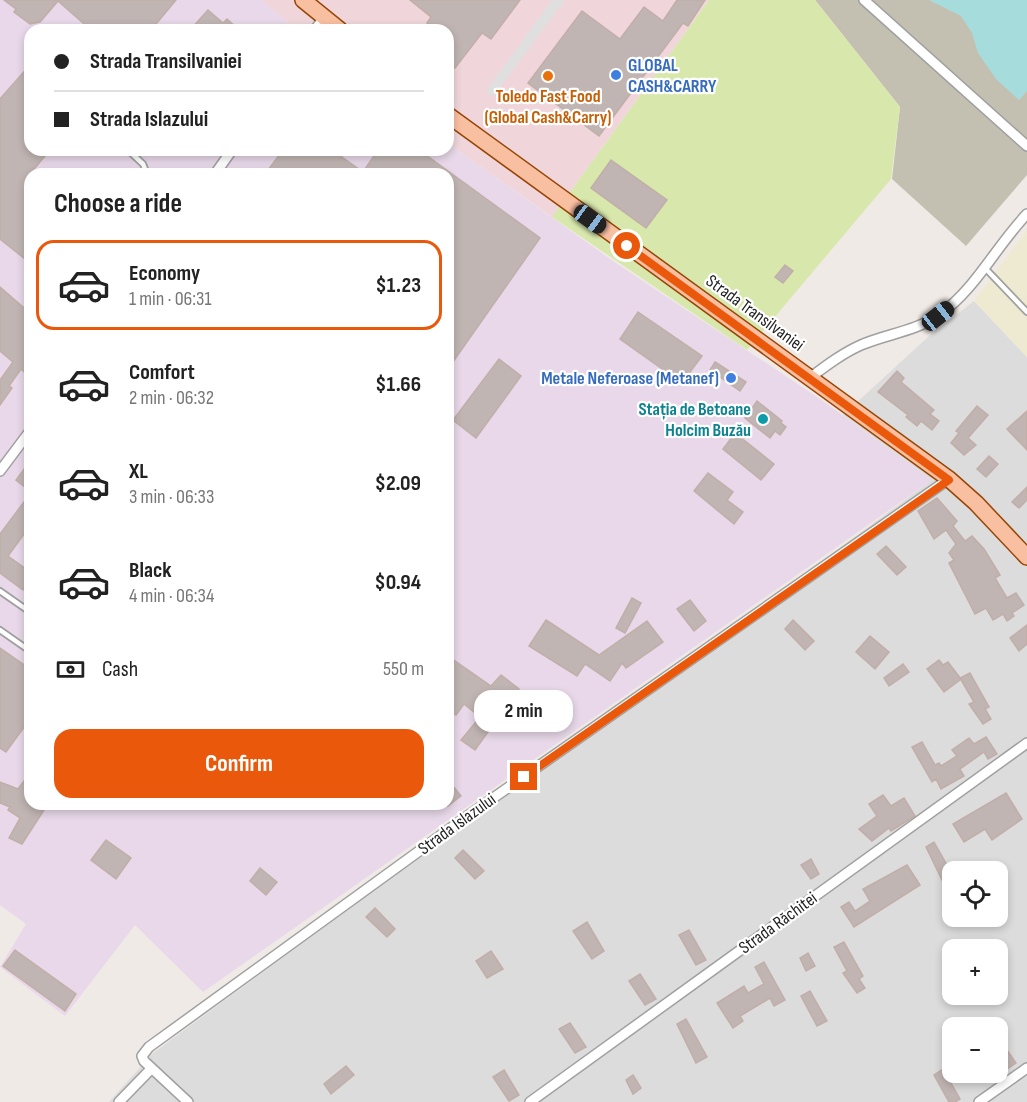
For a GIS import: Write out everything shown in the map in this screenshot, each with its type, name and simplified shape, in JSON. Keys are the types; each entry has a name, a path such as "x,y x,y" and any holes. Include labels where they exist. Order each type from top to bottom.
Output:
{"main road":[{"path":"303,0 319,24"},
{"name":"Strada Transilvaniei","path":"454,119 811,377 949,480 976,503 1027,557"}],"street":[{"path":"864,0 1027,146"},
{"path":"811,377 861,345 923,324 957,302 985,268 1009,233 1027,214"},
{"path":"0,471 24,439"},
{"name":"Strada Islazului","path":"151,1069 142,1058 149,1047 465,817 949,480"},
{"name":"Strada Răchitei","path":"530,1102 1027,743"},
{"path":"979,1102 1027,1068"},
{"path":"119,1102 151,1069 188,1102"}],"lane":[{"path":"134,156 145,168"},
{"path":"985,268 1027,312"},
{"path":"0,591 24,608"},
{"path":"0,630 24,647"}],"shaded area":[{"path":"0,0 261,0 291,24 24,24 24,156 454,156 454,148 613,261 823,401 932,480 203,992 135,925 65,1016 0,967 26,924 0,905"},
{"path":"261,0 709,0 552,217 454,148 454,24 291,24"},
{"path":"552,0 565,0 493,97 486,91"},
{"path":"815,0 1027,0 1027,175 966,246 892,179 900,107"},
{"path":"1027,230 1027,357 974,301"},
{"path":"974,301 1027,357 1027,1102 109,1102 153,1053 932,480 843,415 928,337"}],"green space":[{"path":"709,0 815,0 900,107 891,179 747,350 552,217"}],"water":[{"path":"929,0 1027,0 1027,91 1019,100 996,79 978,53 972,33 961,16"}],"building":[{"path":"4,0 176,0 156,24 84,24 58,1 40,22 30,24 14,12 16,9"},
{"path":"410,0 520,0 491,39 482,33 455,68 454,24 429,24 427,23 431,17"},
{"path":"677,0 705,0 688,26 683,23 599,136 528,83 582,11 620,39 644,7 663,21"},
{"path":"208,10 223,23 227,19 232,24 195,24"},
{"path":"24,72 24,156 45,156 35,168 24,168 24,258 0,239 0,99"},
{"path":"278,156 340,156 357,168 270,168"},
{"path":"374,156 427,156 444,168 366,168"},
{"path":"611,160 667,200 646,228 591,188"},
{"path":"454,175 540,238 454,360"},
{"path":"785,265 793,271 783,283 775,277"},
{"path":"0,287 24,308 24,372 21,369 0,405 0,380 13,362 0,351"},
{"path":"638,312 702,356 682,383 620,339"},
{"path":"499,359 521,376 476,438 454,419"},
{"path":"715,362 746,382 740,391 710,370"},
{"path":"897,371 904,378 901,382 934,410 930,414 939,421 932,430 921,421 917,426 906,417 908,415 878,392"},
{"name":"Stația de Betoane Holcim Buzău","path":"757,401 782,421 781,423 786,427 780,435 775,431 770,438 745,418"},
{"path":"977,406 988,415 968,438 976,445 964,455 951,443 959,433 956,431"},
{"path":"1027,411 1027,450 1007,429"},
{"path":"735,433 774,464 761,480 723,449"},
{"path":"989,456 998,464 986,477 977,469"},
{"path":"24,469 24,486 16,480"},
{"path":"708,473 733,492 727,500 743,512 734,524 694,491"},
{"path":"1027,487 1027,500 1019,508 1012,502"},
{"path":"937,498 957,521 953,526 965,541 972,536 984,549 1000,575 995,578 1007,598 1016,593 1024,605 1012,613 1014,616 1007,621 1003,614 993,620 986,608 975,614 949,563 954,560 949,553 956,544 946,530 934,539 918,511"},
{"path":"24,502 24,534 8,556 24,568 23,590 0,573 0,534"},
{"path":"886,546 906,567 897,575 877,554"},
{"path":"632,598 641,603 625,633 616,628"},
{"path":"690,600 706,621 694,631 677,609"},
{"path":"546,620 599,655 647,621 663,642 626,668 622,663 610,681 585,664 577,676 529,646"},
{"path":"793,620 814,641 805,650 785,629"},
{"path":"1027,625 1027,644 1019,651 1010,638"},
{"path":"870,636 889,652 875,669 856,652"},
{"path":"0,648 24,665 24,727 6,752 0,748"},
{"path":"454,660 491,686 501,675 519,689 475,750 461,740 480,717 464,704 456,715 454,714"},
{"path":"939,660 943,665 948,662 961,679 944,692 927,669"},
{"path":"903,664 909,672 889,686 884,678"},
{"path":"970,673 989,707 985,709 991,719 983,724 969,704 974,702 960,678"},
{"path":"986,737 997,754 988,759 984,752 960,769 964,776 941,789 936,779 932,782 912,747 922,742 935,765 939,763 941,766 957,756 952,750 969,738 974,744"},
{"path":"24,781 24,810 44,810 22,844 9,838 20,818 8,810 10,807 0,803 0,782 18,789"},
{"path":"454,787 461,796 454,801"},
{"path":"1006,793 1022,819 992,840 985,829 964,842 953,824"},
{"path":"883,795 891,806 904,798 915,816 891,831 889,828 872,841 859,829 877,816 869,804"},
{"path":"106,840 131,858 116,879 91,860"},
{"path":"934,842 945,861 942,861 942,880 926,847"},
{"path":"463,850 484,871 475,879 455,858"},
{"path":"811,859 819,874 811,879 801,865"},
{"path":"907,865 920,885 854,927 841,907 849,902 855,911 870,901 863,889"},
{"path":"260,868 277,882 266,895 250,881"},
{"path":"375,908 395,929 387,937 366,917"},
{"path":"587,922 604,951 592,959 573,931"},
{"path":"689,930 706,960 696,965 679,935"},
{"path":"844,942 863,976 859,979 865,988 857,993 843,973 847,971 834,947"},
{"path":"15,950 76,994 65,1011 3,966"},
{"path":"491,951 503,969 487,978 476,961"},
{"path":"808,953 815,966 806,971 800,958"},
{"path":"764,962 785,1000 774,1006 770,998 740,1016 743,1021 733,1028 717,1003 744,986 748,993 764,984 755,967"},
{"path":"640,974 656,999 645,1005 629,981"},
{"path":"810,991 827,1021 817,1026 801,996"},
{"path":"686,1019 707,1057 696,1063 677,1024"},
{"path":"570,1023 586,1047 575,1053 559,1029"},
{"path":"1008,1051 1016,1063 1008,1068"},
{"path":"346,1066 354,1075 331,1094 324,1084"},
{"path":"504,1070 519,1095 509,1101 493,1077"},
{"path":"942,1070 942,1083 951,1083 960,1099 949,1102 934,1075"},
{"path":"633,1075 641,1088 633,1094 626,1080"}],"place":[{"name":"GLOBAL CASH&CARRY","path":"616,75"},
{"name":"Toledo Fast Food (Global Cash&Carry)","path":"548,76"},
{"name":"Metale Neferoase (Metanef)","path":"731,378"},
{"name":"Stația de Betoane Holcim Buzău","path":"763,419"}],"route":[{"path":"524,777 949,480 811,377 627,246"}]}
